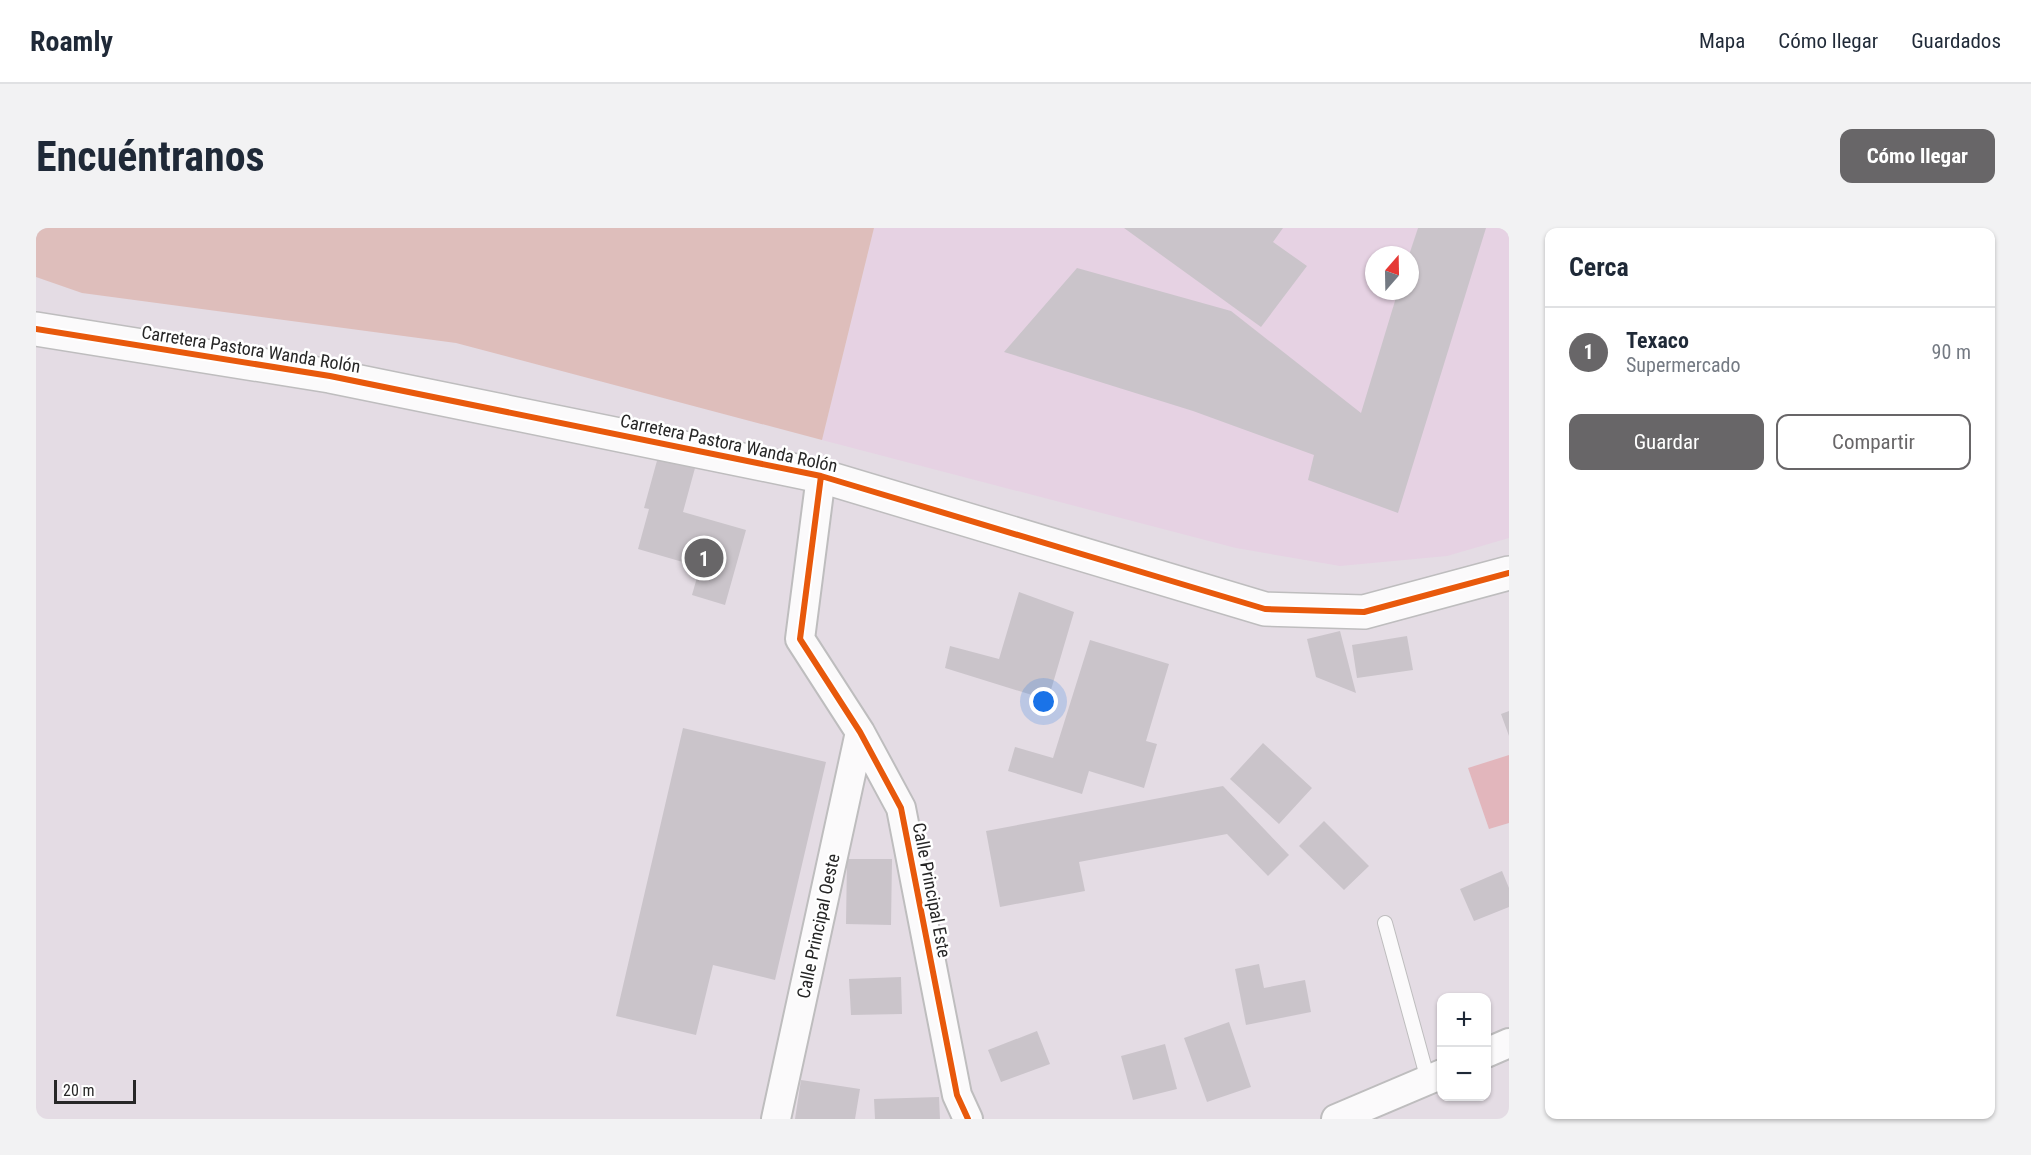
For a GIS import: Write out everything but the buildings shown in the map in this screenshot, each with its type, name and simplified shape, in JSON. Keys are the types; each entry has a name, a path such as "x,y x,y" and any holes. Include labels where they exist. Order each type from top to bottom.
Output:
{"street":[{"name":"Carretera Pastora Wanda Rolón","path":"36,329 330,376 821,476 1265,609 1364,612 1509,573"},
{"name":"Calle Principal Este","path":"821,476 800,639 860,732 901,808 957,1095 968,1119"},
{"name":"Calle Principal Oeste","path":"776,1119 860,732"},
{"path":"1491,1051 1509,1043"},
{"path":"1336,1119 1435,1077"}],"lane":[{"path":"1385,922 1435,1077"}],"shaded area":[{"path":"36,228 874,228 822,440 456,343 82,293 36,277"},
{"path":"874,228 1509,228 1509,538 1447,556 1340,566 1236,548 822,440"},
{"path":"1509,755 1509,823 1489,829 1468,768"}],"cycle path":[{"path":"36,329 330,376 821,476 1265,609 1364,612 1509,573"},
{"path":"821,476 800,639 860,732 901,808 957,1095 968,1119"}],"place":[{"name":"Texaco","path":"704,558"}]}
